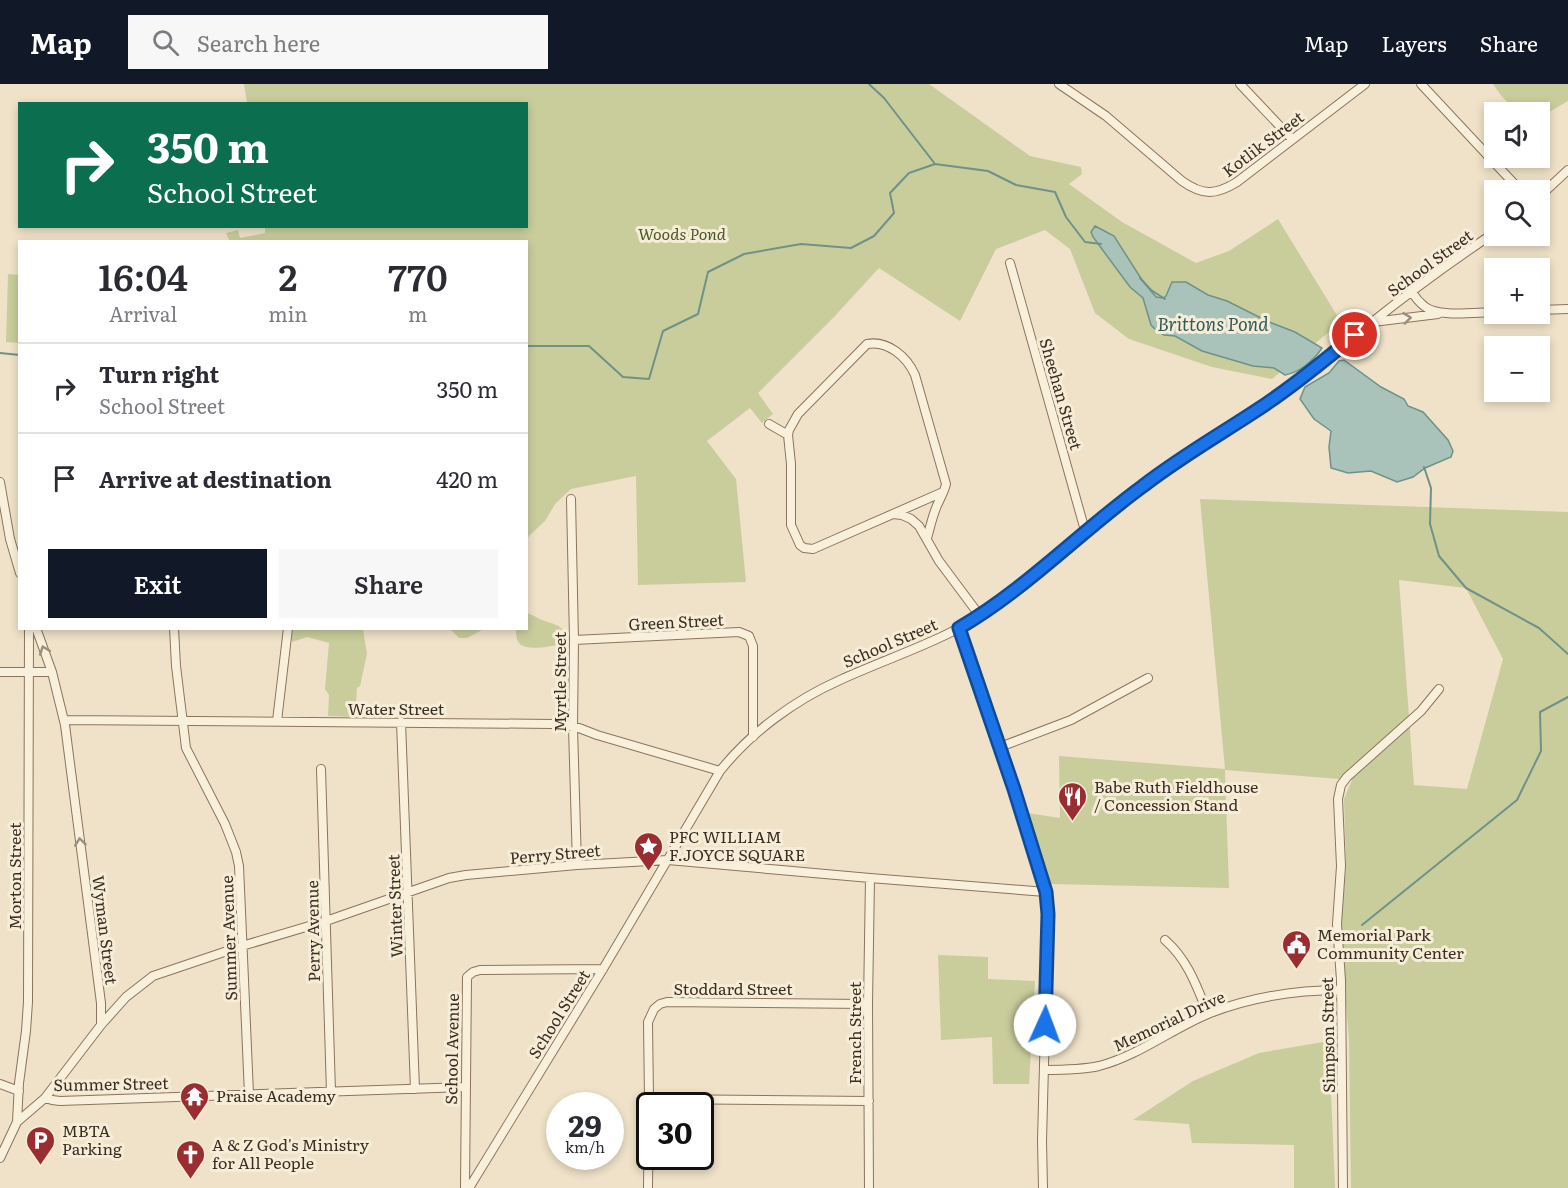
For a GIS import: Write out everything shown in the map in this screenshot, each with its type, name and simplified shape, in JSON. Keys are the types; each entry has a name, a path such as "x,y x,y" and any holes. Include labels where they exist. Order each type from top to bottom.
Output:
{"street":[{"name":"Kotlik Street","path":"1059,84 1106,116 1182,181 1203,192 1221,191 1229,187 1365,84"},
{"path":"1240,84 1292,139"},
{"path":"1421,84 1511,180"},
{"path":"1550,187 1568,170"},
{"name":"School Street","path":"467,1188 603,969 720,771 739,749 797,703 818,691 959,628 980,616 1169,466 1279,394 1371,322 1484,240"},
{"name":"Sheehan Street","path":"1010,263 1084,527 1088,531"},
{"path":"1412,292 1425,307 1443,313"},
{"path":"1550,310 1568,309"},
{"path":"1371,322 1443,313 1484,312"},
{"path":"927,538 932,517 943,492 946,484 915,375 900,354 880,343 867,344 798,414 788,435 791,464 791,525 800,545 813,549 943,492"},
{"path":"769,424 788,435"},
{"path":"0,482 10,539 18,566"},
{"name":"Myrtle Street","path":"571,499 577,865"},
{"path":"893,514 911,519 919,526 939,561 980,616"},
{"path":"959,628 1046,892 1048,914 1042,1141 1043,1188"},
{"name":"Morton Street","path":"17,1122 28,1002 29,630"},
{"name":"Wyman Street","path":"37,630 52,672 64,720 101,1003 101,1025"},
{"name":"Summer Avenue","path":"174,630 185,740 189,753 225,824 236,852 241,877 249,1094"},
{"path":"277,721 288,630"},
{"name":"Green Street","path":"574,640 739,632 749,636 753,646 753,737"},
{"path":"0,672 52,672"},
{"path":"1000,747 1071,720 1148,678"},
{"name":"Simpson Street","path":"1343,1188 1341,980 1337,924 1341,866 1338,799 1341,785 1347,777 1421,711 1439,689"},
{"name":"Water Street","path":"64,720 544,723 573,727 720,771"},
{"name":"Winter Street","path":"401,722 415,1089"},
{"name":"Perry Avenue","path":"321,770 331,1092"},
{"name":"Perry Street","path":"101,1025 126,997 153,976 326,921 449,878 466,875 668,860 1046,892"},
{"name":"French Street","path":"869,1188 870,878"},
{"path":"1165,940 1188,966 1208,1014"},
{"name":"School Avenue","path":"467,1188 465,1087 466,983 469,974 480,970 603,969"},
{"name":"Memorial Drive","path":"1044,1070 1091,1068 1109,1063 1208,1014 1240,1003 1294,992 1341,990"},
{"name":"Stoddard Street","path":"649,1092 648,1022 654,1009 660,1004 667,1002 868,1004"},
{"path":"0,1158 17,1122 45,1098 101,1025"},
{"path":"0,1084 19,1091"},
{"name":"Summer Street","path":"45,1098 60,1101 465,1087"},
{"path":"714,1100 868,1101"},
{"path":"648,1170 648,1188"}],"green space":[{"name":"Woods Pond","path":"244,84 929,84 1030,156 1081,167 1082,174 1069,184 1122,222 1196,263 1229,251 1278,219 1341,322 1272,379 1212,367 1129,339 1095,313 1070,249 1045,230 996,249 960,321 879,268 758,393 773,414 762,423 750,408 707,441 736,479 746,582 638,585 636,476 571,489 555,504 545,521 528,538 528,240 229,240 226,233 238,230 240,238 265,233 265,228 528,228 528,102 247,102"},
{"path":"1493,84 1568,84 1568,101 1550,112 1550,102 1507,102"},
{"path":"8,274 18,275 18,343 6,342"},
{"path":"1200,499 1568,512 1568,1188 1351,1188 1349,1040 1341,920 1346,867 1344,799 1352,780 1225,770 1229,888 1050,884 1027,813 1060,818 1059,756 1225,769","holes":["1399,580 1466,588 1503,659 1467,789 1414,785"]},
{"path":"528,613 554,624 561,628 564,634 562,644 546,647 522,646 517,638 516,630 528,630"},
{"path":"292,630 363,630 367,654 360,686 357,688 355,717 328,716 329,695 325,689 329,643 307,637 292,642"},
{"path":"451,630 482,630 467,638 459,638"},
{"path":"938,955 988,957 988,979 1035,981 1029,1084 993,1084 992,1037 941,1040"},
{"path":"1329,1041 1335,1188 1294,1188 1294,1145 1192,1143 1189,1124 1133,1120 1193,1081 1259,1053"}],"water":[{"name":"Brittons Pond","path":"1095,226 1114,236 1142,280 1156,297 1166,296 1172,282 1186,282 1208,295 1227,301 1295,332 1322,348 1306,365 1296,372 1285,375 1274,368 1253,366 1202,351 1175,336 1164,335 1151,325 1143,298 1130,287 1093,237 1091,232"},
{"path":"1344,360 1381,387 1404,399 1408,406 1423,412 1448,440 1453,451 1451,457 1425,468 1413,477 1397,482 1371,471 1348,473 1331,468 1329,447 1331,431 1314,419 1300,399 1305,387 1329,373 1339,361"}],"waterway":[{"path":"869,84 884,98 935,164 988,171 1016,185 1055,192 1066,217 1085,242 1101,244"},
{"path":"528,346 589,346 623,377 649,379 663,331 698,314 708,272 744,254 801,244 851,248 874,236 894,213 890,193 909,173 935,164"},
{"path":"1140,278 1151,290 1165,299"},
{"path":"0,353 18,355"},
{"path":"1424,467 1431,488 1430,524 1439,556 1466,588 1539,628 1568,654"},
{"path":"1362,925 1517,800 1541,751 1540,712 1568,697"}],"place":[{"name":"Babe Ruth Fieldhouse / Concession Stand","path":"1073,822"},
{"name":"PFC WILLIAM F.JOYCE SQUARE","path":"648,872"},
{"name":"Memorial Park Community Center","path":"1296,970"},
{"name":"Praise Academy","path":"195,1122"},
{"name":"MBTA Parking","path":"41,1166"},
{"name":"A & Z God's Ministry for All People","path":"191,1180"}],"route":[{"path":"1045,1025 1048,914 1046,892 1014,789 959,628 980,616 1037,573 1169,466 1263,406 1355,335"}]}
